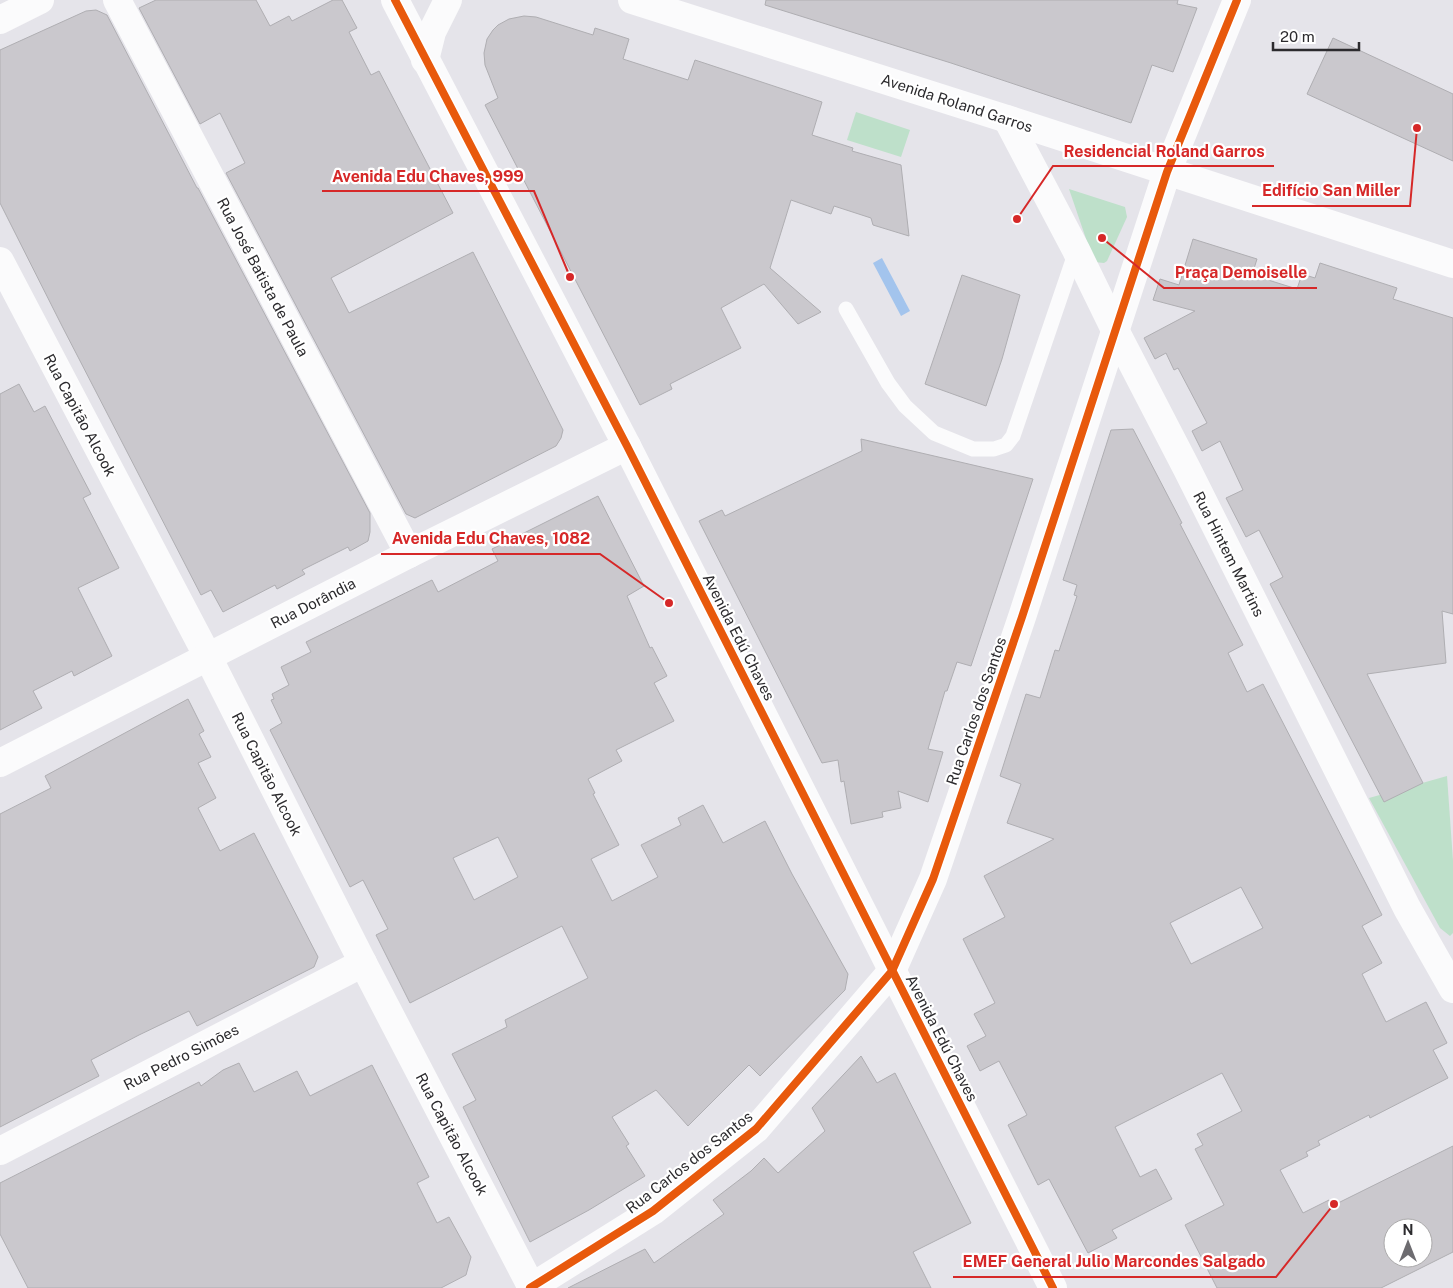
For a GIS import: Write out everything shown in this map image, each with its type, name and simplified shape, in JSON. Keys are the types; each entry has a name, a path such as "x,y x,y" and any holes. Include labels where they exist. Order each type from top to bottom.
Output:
{"street":[{"path":"0,20 40,0"},
{"name":"Rua José Batista de Paula","path":"117,0 409,554"},
{"name":"Avenida Edú Chaves","path":"395,0 626,446 1053,1288"},
{"path":"425,60 432,32 448,0"},
{"name":"Avenida Roland Garros","path":"632,0 1007,119 1453,264"},
{"name":"Rua Carlos dos Santos","path":"532,1288 653,1211 756,1129 892,971 933,879 1022,617 1167,172 1237,0"},
{"name":"Rua Hintem Martins","path":"1007,119 1076,250 1407,908 1453,989"},
{"name":"Rua Capitão Alcook","path":"0,261 208,657 363,963 532,1288"},
{"name":"Rua Dorândia","path":"0,763 409,554 626,446"},
{"name":"Rua Pedro Simões","path":"0,1152 363,963"}],"lane":[{"path":"846,309 888,383 904,406 934,433 973,449 994,449 1006,445 1013,436 1076,250"}],"green space":[{"path":"856,112 910,130 901,157 847,140"},
{"path":"1069,189 1125,207 1127,217 1107,261 1104,263 1094,262"},
{"path":"1447,776 1453,861 1453,933 1450,936 1440,928 1369,798"}],"water":[{"path":"882,258 910,311 901,316 873,263"}],"building":[{"path":"156,0 256,0 270,26 289,16 292,21 333,0 342,0 357,28 349,32 371,75 379,71 453,213 331,278 349,313 473,252 563,430 556,446 415,518 406,514 226,173 245,163 220,113 200,124 139,8"},
{"path":"766,0 1178,0 1177,4 1197,8 1173,72 1152,65 1131,123 951,63 765,5"},
{"path":"96,10 107,15 370,513 368,541 350,551 348,547 302,570 305,574 277,589 275,585 223,612 211,590 201,595 0,203 0,50 86,11"},
{"path":"524,16 536,17 593,35 595,28 629,39 623,59 688,80 695,60 822,102 812,135 853,148 852,151 901,165 909,236 873,225 871,218 834,206 831,214 791,200 770,268 821,312 798,324 764,284 721,308 741,348 670,384 672,389 640,405 485,105 498,98 485,65 484,53 487,39 498,25 509,19"},
{"path":"1333,38 1453,94 1453,161 1307,94"},
{"path":"1193,239 1257,259 1252,275 1297,289 1302,274 1315,278 1320,263 1397,288 1393,299 1453,318 1453,614 1442,611 1446,663 1367,674 1423,783 1384,802 1270,584 1283,577 1259,530 1246,537 1226,498 1243,490 1220,441 1202,451 1192,431 1207,423 1178,368 1174,370 1166,353 1155,359 1144,338 1195,311 1153,300 1160,279 1179,285"},
{"path":"962,275 1020,295 1002,359 986,406 925,384"},
{"path":"19,384 34,412 45,406 91,494 83,498 119,568 78,588 112,656 74,676 72,671 33,691 42,708 0,730 0,394"},
{"path":"1133,429 1243,645 1228,653 1247,692 1263,684 1382,915 1362,926 1382,963 1362,974 1386,1022 1426,1002 1447,1043 1433,1050 1448,1078 1370,1118 1369,1115 1318,1141 1320,1145 1306,1152 1308,1156 1280,1170 1303,1213 1329,1200 1332,1206 1453,1146 1453,1252 1433,1262 1433,1218 1383,1218 1383,1268 1421,1268 1381,1288 1217,1288 1185,1225 1224,1205 1195,1149 1203,1145 1197,1134 1242,1111 1222,1073 1115,1127 1140,1177 1156,1169 1172,1199 1112,1230 1117,1238 1088,1253 1049,1179 1038,1185 1008,1125 1027,1115 999,1061 980,1071 967,1046 986,1036 974,1014 995,1003 963,939 1005,917 984,876 1054,839 1007,823 1021,784 1000,776 1026,694 1040,698 1055,650 1059,651 1077,596 1074,595 1077,585 1063,580 1111,430","holes":["1241,887 1263,928 1191,964 1170,923"]},
{"path":"861,439 1033,479 971,666 957,662 947,691 945,691 928,749 943,752 928,802 898,791 901,808 882,812 883,817 851,824 844,781 841,782 838,760 822,763 699,521 722,510 725,516 862,451"},
{"path":"598,496 644,586 627,596 650,648 652,647 667,676 654,683 674,721 616,750 622,761 588,779 595,793 593,794 619,845 591,859 612,901 658,877 641,845 681,825 678,818 703,805 723,843 765,821 792,874 848,974 845,990 760,1076 749,1065 688,1126 656,1090 612,1117 629,1144 626,1146 645,1176 589,1210 530,1242 463,1107 476,1100 452,1054 507,1027 505,1020 588,978 562,926 410,1003 376,935 388,929 363,880 350,887 270,730 282,723 271,700 274,699 272,694 289,685 281,667 311,652 306,642 432,580 438,592 498,561 492,549","holes":["498,837 518,877 474,900 453,858"]},
{"path":"188,699 204,731 199,734 211,757 198,763 216,798 198,808 220,851 254,833 318,957 314,967 197,1026 189,1011 139,1035 91,1060 99,1076 0,1127 0,814 51,788 45,776"},
{"path":"861,1056 877,1083 895,1073 971,1223 913,1252 931,1288 568,1288 645,1249 654,1263 724,1214 713,1200 751,1171 764,1158 778,1173 825,1131 812,1108"},
{"path":"239,1063 254,1092 297,1071 310,1096 372,1065 429,1177 417,1183 437,1223 449,1217 471,1257 466,1275 441,1288 28,1288 0,1234 0,1183 199,1082 201,1086 223,1070"}],"cycle path":[{"path":"395,0 627,446 1053,1288"},
{"path":"530,1288 653,1211 756,1129 892,971 933,879 1022,617 1167,172 1237,0"}],"place":[{"name":"Edifício San Miller","path":"1417,128"},
{"name":"Residencial Roland Garros","path":"1017,219"},
{"name":"Praça Demoiselle","path":"1102,238"},
{"name":"Avenida Edu Chaves, 999","path":"570,277"},
{"name":"Avenida Edu Chaves, 1082","path":"669,603"},
{"name":"EMEF General Julio Marcondes Salgado","path":"1334,1204"}]}
